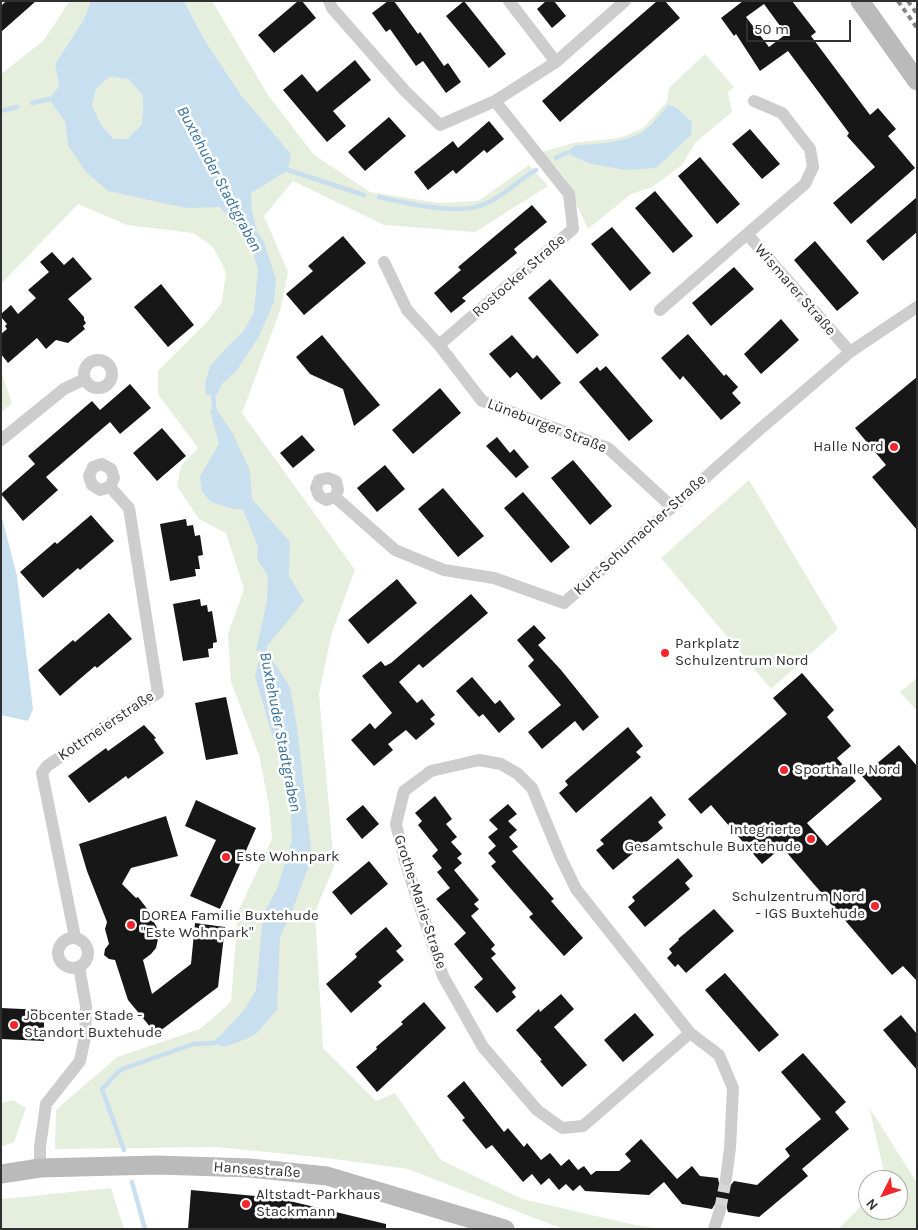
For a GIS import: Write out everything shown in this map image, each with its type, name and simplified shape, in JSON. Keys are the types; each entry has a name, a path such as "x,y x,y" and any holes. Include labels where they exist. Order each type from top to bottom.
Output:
{"street":[{"path":"329,1 332,8 405,91 440,125 496,101 556,62 625,1"},
{"path":"509,1 556,62"},
{"path":"860,1 917,81"},
{"name":"Rostocker Straße","path":"439,345 573,229 569,194 496,101"},
{"name":"Wismarer Straße","path":"754,101 782,112 810,149 813,167 806,184 747,234 850,352"},
{"path":"660,310 747,234"},
{"name":"Lüneburger Straße","path":"384,262 407,310 439,345 482,401 608,448 672,507"},
{"name":"Kurt-Schumacher-Straße","path":"334,497 395,550 444,570 494,578 564,603 850,352 917,307"},
{"path":"1,440 64,389 85,379"},
{"name":"Kottmeierstraße","path":"40,1168 40,1146 46,1104 80,1061 85,1037 86,1006 79,967 86,960 88,950 83,941 75,938 42,773 47,766 158,693 129,508 110,487"},
{"name":"Grothe-Marie-Straße","path":"690,1033 583,1126 562,1128 537,1110 483,1047 443,976 404,858 396,824 404,791 431,772 479,760 500,764 518,774 532,788 560,858 576,889 690,1033 719,1055 733,1088 730,1148 726,1179"},
{"path":"75,938 67,938 63,941 58,948 58,956 61,963 65,966 70,968 79,967"},
{"name":"Hansestraße","path":"1,1174 40,1168 157,1165 250,1168 328,1176 505,1229"},
{"path":"714,1229 720,1210"}],"green space":[{"path":"70,1 91,1 83,21 55,64 59,86 49,99 65,122 68,145 291,154 241,95 204,39 184,1 212,1 268,95 314,155 370,192 439,203 478,201 529,165 548,186 475,232 384,225 293,181 264,216 288,272 280,311 242,413 355,570 332,632 319,694 334,866 315,912 323,1048 376,1101 395,1093 441,1160 522,1199 635,1225 665,1229 563,1229 408,1169 327,1158 216,1147 55,1149 56,1110 117,1057 200,1029 231,1002 238,912 272,839 269,806 259,755 231,682 228,634 244,589 226,533 199,519 177,486 181,466 198,448 158,394 158,371 207,322 222,302 226,272 213,247 193,233 127,225 78,204 1,284 1,74 43,41"},
{"path":"705,54 734,87 728,92 732,112 696,142 682,165 652,187 631,194 588,229 564,177 542,152 573,143 619,138 642,129 667,102 669,88"},
{"path":"109,77 128,79 143,96 142,124 127,139 114,139 102,126 92,106 96,89"},
{"path":"1,371 12,403 1,412"},
{"path":"749,480 838,629 771,689 661,558"},
{"path":"917,678 917,711 900,692"},
{"path":"13,1100 26,1108 14,1142 1,1147 1,1103"},
{"path":"869,1107 917,1183 917,1229 838,1229 858,1209 858,1220 908,1220 908,1170 884,1170"},
{"path":"111,1188 124,1229 1,1229 1,1199"}],"water":[{"path":"91,1 184,1 204,39 241,95 291,154 288,170 251,193 252,211 257,232 264,242 276,280 274,302 258,338 237,370 222,384 217,395 206,395 205,384 210,366 243,332 254,312 258,269 250,244 220,207 186,208 108,191 86,172 68,145 65,122 49,99 59,86 55,64 83,21","holes":["109,77 128,79 143,96 142,124 127,139 114,139 102,126 92,106 96,89"]},
{"path":"668,105 675,107 692,122 691,135 656,168 626,170 591,164 566,153 575,145 611,142 638,135 651,125"},
{"path":"210,410 218,411 233,434 250,471 252,499 290,542 289,576 304,601 267,646 267,650 256,651 267,601 268,576 257,559 258,546 243,510 211,502 202,491 200,476 219,444"},
{"path":"1,514 17,576 33,709 28,721 1,715"},
{"path":"271,658 290,687 297,727 312,857 291,914 280,937 277,1010 257,1033 224,1047 213,1042 244,1010 256,990 263,915 277,889 292,840 291,808 280,757 255,676 259,661"}],"building":[{"path":"6,1 36,1 1,32 1,6"},
{"path":"298,1 302,1 316,18 274,53 258,35"},
{"path":"388,1 394,1 418,34 420,32 444,66 448,63 461,82 446,93 423,61 416,66 390,29 386,32 372,13"},
{"path":"464,1 506,54 489,68 446,16"},
{"path":"546,1 554,1 566,16 552,28 537,9"},
{"path":"657,1 665,1 680,18 560,122 542,101"},
{"path":"743,1 792,1 816,32 811,36 870,115 878,108 896,129 888,136 915,168 851,224 833,203 875,167 847,136 849,133 788,51 760,71 736,34 734,36 721,18","holes":["764,4 786,34 769,47 746,17"]},
{"path":"355,60 371,80 333,111 346,126 327,142 283,90 302,74 317,92"},
{"path":"389,117 406,136 365,171 348,152"},
{"path":"489,121 504,139 487,153 484,150 456,174 453,170 428,190 414,172 453,141 458,148"},
{"path":"750,129 780,164 762,179 732,144"},
{"path":"700,157 740,204 717,224 678,176"},
{"path":"655,191 693,236 673,253 635,208"},
{"path":"917,197 917,232 883,261 866,241"},
{"path":"532,205 547,222 514,249 517,253 462,298 466,301 451,313 434,293 461,270 458,267"},
{"path":"612,227 651,273 630,291 591,244"},
{"path":"343,236 366,263 304,315 286,294 313,271 308,266"},
{"path":"815,241 859,293 837,311 794,260"},
{"path":"52,252 64,265 73,257 92,279 68,299 84,317 86,323 83,326 85,329 68,343 56,340 46,349 37,338 8,363 1,354 1,334 7,329 5,326 7,324 1,317 1,314 11,305 18,314 36,298 28,290 49,272 40,262"},
{"path":"734,267 754,289 711,326 692,303"},
{"path":"550,279 599,335 577,354 528,298"},
{"path":"161,284 194,325 168,347 134,307"},
{"path":"781,319 799,340 761,374 744,354"},
{"path":"688,334 724,376 726,374 738,387 732,393 741,403 721,420 683,376 680,380 661,358"},
{"path":"322,335 380,405 354,426 343,389 310,374 296,357"},
{"path":"512,335 533,359 537,355 561,383 541,400 517,372 510,378 489,354"},
{"path":"606,366 653,421 629,441 579,382 597,367 600,371"},
{"name":"Halle Nord","path":"917,377 917,530 872,477 886,465 855,428"},
{"path":"130,384 151,408 120,434 110,422 46,477 58,490 23,521 1,494 35,464 28,456 92,401 100,410"},
{"path":"440,388 461,413 413,454 392,430"},
{"path":"162,428 186,456 157,481 133,453"},
{"path":"302,435 315,450 293,468 280,453"},
{"path":"497,437 510,453 514,449 529,467 516,478 486,446"},
{"path":"573,460 612,506 590,525 551,478"},
{"path":"385,465 405,489 377,512 357,488"},
{"path":"443,488 484,536 458,557 418,509"},
{"path":"523,492 570,547 551,563 504,508"},
{"path":"91,515 114,541 43,598 20,572"},
{"path":"186,519 187,526 193,525 195,536 200,535 203,555 198,556 200,569 195,569 196,576 170,581 160,524"},
{"path":"397,579 417,603 368,644 348,620"},
{"path":"471,594 488,613 423,668 419,664 399,682 417,703 422,699 435,715 430,719 435,724 416,740 406,730 388,744 393,750 374,766 351,740 370,723 375,729 392,713 362,676 381,661 385,666 391,663"},
{"path":"200,599 201,606 207,605 208,612 212,611 217,642 213,643 213,648 208,649 209,657 183,661 173,604"},
{"path":"109,613 132,639 97,668 95,666 60,696 38,670"},
{"path":"534,625 546,638 538,645 599,717 583,731 575,721 542,749 528,732 561,705 528,666 534,660 517,640"},
{"path":"802,673 834,710 827,717 851,746 837,758 856,781 807,823 827,846 882,799 862,776 899,745 917,766 917,981 903,966 892,975 782,847 762,864 711,805 701,814 688,799 787,714 773,698"},
{"path":"472,677 495,704 500,700 515,719 499,733 483,714 479,717 456,691"},
{"path":"226,697 238,754 206,760 195,703"},
{"path":"144,725 156,738 154,739 164,753 128,779 126,776 89,803 68,776 106,748 108,751"},
{"path":"628,727 643,746 636,752 641,757 576,813 559,793 568,785 565,781"},
{"path":"435,796 452,819 446,824 457,837 451,842 462,854 457,858 462,863 454,870 479,900 474,904 479,909 471,916 495,945 491,949 496,954 491,958 516,988 512,992 516,997 497,1013 474,987 483,979 454,944 466,933 436,899 450,888 437,872 442,868 432,856 438,850 418,825 422,821 415,813"},
{"path":"651,796 666,815 658,822 663,828 613,870 596,850 604,844 600,840"},
{"name":"Este Wohnpark","path":"196,800 256,828 220,909 190,896 216,840 185,826"},
{"path":"508,804 517,814 508,821 517,830 509,837 518,847 512,851 554,899 551,901 583,938 564,956 529,917 533,914 491,866 496,862 488,853 496,846 488,837 498,829 489,820"},
{"path":"363,805 379,824 362,839 346,819"},
{"name":"DOREA Familie Buxtehude \"Este Wohnpark\"","path":"166,816 178,856 131,868 122,884 136,898 138,897 155,919 153,921 158,929 156,948 143,960 152,994 191,964 195,923 225,927 218,987 156,1034 128,1000 115,960 109,959 104,955 105,949 109,944 105,929 107,922 87,871 79,844"},
{"path":"678,858 693,876 685,883 690,889 645,927 628,907 635,901 632,897"},
{"path":"369,861 388,884 351,915 332,892"},
{"path":"714,909 734,931 686,973 678,964 675,967 667,958 672,953 669,949"},
{"path":"386,927 402,946 396,951 404,960 378,982 382,986 351,1013 326,984 357,957 355,954"},
{"path":"725,973 779,1035 759,1052 705,990"},
{"path":"561,994 574,1009 554,1027 587,1065 562,1087 516,1030 539,1009 540,1012"},
{"path":"424,1002 446,1028 377,1092 356,1067"},
{"path":"1,1008 44,1010 44,1041 1,1039"},
{"path":"635,1013 654,1035 623,1062 604,1040"},
{"path":"901,1015 917,1034 917,1070 883,1030"},
{"path":"803,1053 846,1102 835,1112 849,1129 802,1169 808,1176 759,1217 728,1212 726,1205 722,1202 715,1204 712,1209 682,1204 664,1182 649,1195 585,1191 580,1185 573,1191 566,1184 559,1190 549,1178 541,1185 532,1174 523,1182 492,1145 486,1149 462,1120 465,1118 447,1096 464,1081 504,1132 508,1128 524,1147 527,1143 541,1160 550,1153 561,1166 569,1159 578,1170 584,1166 591,1175 596,1171 619,1171 631,1161 625,1154 641,1139 677,1179 692,1166 700,1176 718,1178 719,1183 724,1187 730,1186 734,1181 757,1185 790,1156 785,1149 821,1119 781,1072"},
{"name":"Altstadt-Parkhaus Stackmann","path":"191,1190 277,1198 386,1224 386,1229 188,1229"}],"waterway":[{"path":"32,103 49,99"},
{"path":"1,111 17,107"},
{"path":"556,158 566,153"},
{"path":"288,170 364,195"},
{"path":"379,197 447,209 474,207 498,197 536,170"},
{"name":"Buxtehuder Stadtgraben","path":"215,392 213,396 215,414"},
{"name":"Buxtehuder Stadtgraben","path":"263,644 265,664"},
{"name":"Buxtehuder Stadtgraben","path":"124,1150 102,1089 120,1070 193,1044 216,1043 220,1040"},
{"name":"Buxtehuder Stadtgraben","path":"132,1182 145,1229"}],"tunnel":[{"path":"720,1210 726,1179"}],"railway":[{"path":"898,1 917,28"},
{"path":"908,1 917,14"}],"place":[{"name":"Halle Nord","path":"894,447"},
{"name":"Parkplatz Schulzentrum Nord","path":"665,653"},
{"name":"Sporthalle Nord","path":"784,770"},
{"name":"Integrierte Gesamtschule Buxtehude","path":"811,839"},
{"name":"Este Wohnpark","path":"226,857"},
{"name":"Schulzentrum Nord - IGS Buxtehude","path":"875,906"},
{"name":"DOREA Familie Buxtehude \"Este Wohnpark\"","path":"131,925"},
{"name":"Jobcenter Stade - Standort Buxtehude","path":"14,1025"},
{"name":"Altstadt-Parkhaus Stackmann","path":"246,1204"}]}
